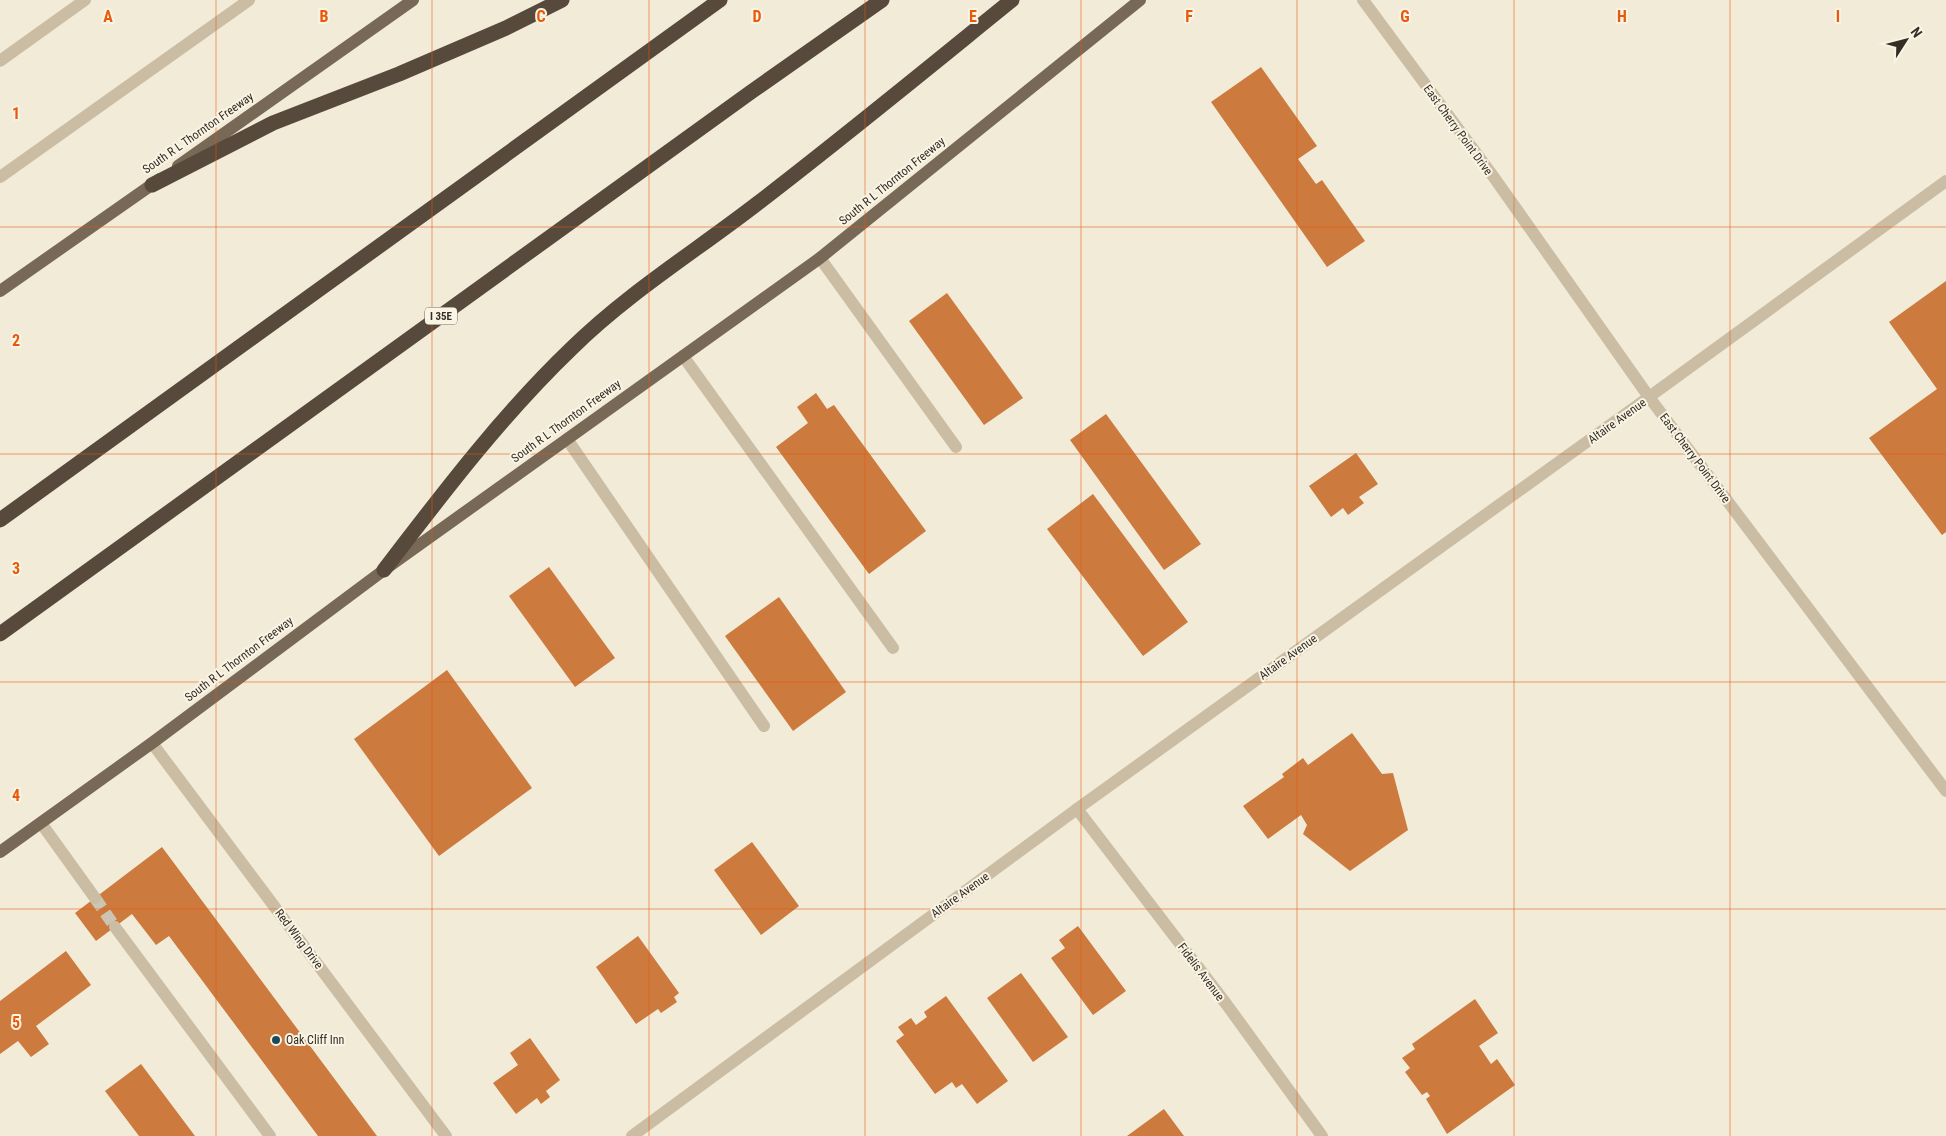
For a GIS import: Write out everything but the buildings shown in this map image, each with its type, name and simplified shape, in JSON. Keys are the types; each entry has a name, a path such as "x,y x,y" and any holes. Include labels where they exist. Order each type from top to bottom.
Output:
{"highway":[{"path":"152,185 273,123 399,74 506,28 562,0"},
{"path":"0,520 720,0"},
{"name":"I 35E","path":"0,634 751,92 882,0"},
{"path":"384,570 470,458 527,392 574,346 618,308 757,204 1012,0"}],"main road":[{"name":"South R L Thornton Freeway","path":"0,291 413,0"},
{"name":"South R L Thornton Freeway","path":"0,852 152,743 384,570 820,258 1140,0"}],"street":[{"path":"0,61 85,0"},
{"path":"0,177 249,0"},
{"name":"East Cherry Point Drive","path":"1363,0 1493,176 1649,397 1946,791"},
{"name":"Altaire Avenue","path":"632,1136 1077,809 1946,181"},
{"path":"820,258 956,448"},
{"path":"683,356 893,648"},
{"path":"567,439 764,726"},
{"name":"Red Wing Drive","path":"152,743 446,1136"},
{"name":"Fidelis Avenue","path":"1077,809 1227,1005 1322,1136"},
{"path":"41,823 94,898"},
{"path":"115,927 270,1136"}],"tunnel":[{"path":"95,898 115,927"}],"place":[{"name":"Oak Cliff Inn","path":"276,1040"}]}
